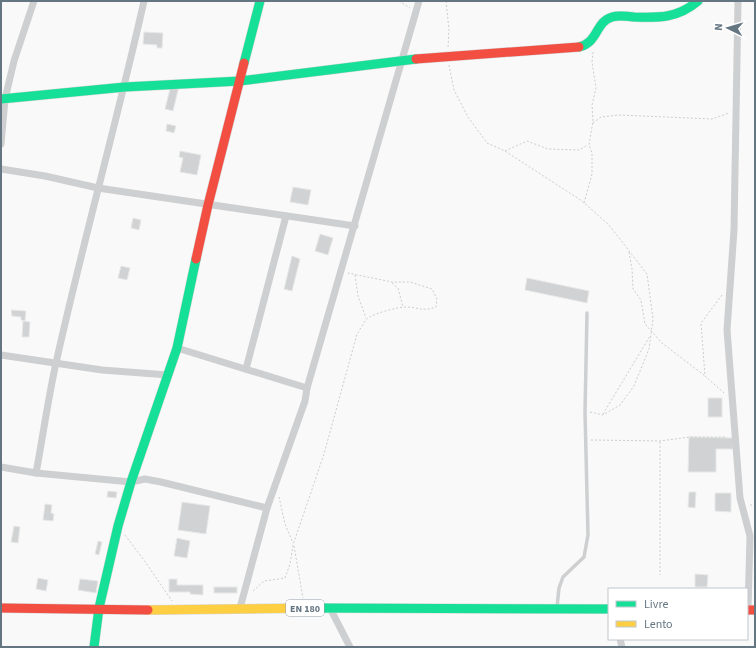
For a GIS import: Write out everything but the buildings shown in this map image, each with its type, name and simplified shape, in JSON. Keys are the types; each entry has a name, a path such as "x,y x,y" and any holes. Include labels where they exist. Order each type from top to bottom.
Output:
{"street":[{"path":"1,144 3,99 34,1"},
{"path":"36,473 56,364 98,188 125,87 144,1"},
{"path":"94,647 99,608 118,526 131,482 177,348 208,205 260,1"},
{"path":"240,608 267,508 305,401 307,388 419,1"},
{"path":"3,99 125,87 240,81 402,60 546,50 586,45 610,17 671,17 683,12 698,1"},
{"path":"738,1 734,230 727,330 740,498 750,536 750,610"},
{"path":"1,169 44,176 98,188 355,226"},
{"path":"246,369 286,216"},
{"path":"177,348 307,388"},
{"path":"1,355 102,370 168,375"},
{"path":"1,467 36,473 131,482 145,479 267,508"},
{"name":"EN 180","path":"1,608 178,610 240,608 608,609"},
{"path":"330,608 350,647"}],"lane":[{"path":"557,608 559,588 563,577 584,557 588,535 586,440 587,313"}],"path":[{"path":"399,1 416,12"},
{"path":"446,1 448,57 454,90 468,117 487,143 504,151 584,203 609,225 647,274 653,319 649,349 634,386 620,405 603,415 586,412"},
{"path":"584,203 592,174 592,153 589,145 593,123 592,105 596,88 592,62 593,49 586,45"},
{"path":"593,123 601,117 619,115 712,119 735,111"},
{"path":"504,151 527,141 548,149 579,150 589,145"},
{"path":"629,250 633,290 641,300 644,324 662,343 705,376 732,400"},
{"path":"251,593 264,581 285,578 290,564 293,545 324,454 357,334 367,319 388,310 403,307 426,310 436,307 437,299 432,289 410,282 392,282 341,272"},
{"path":"355,274 358,296 367,319"},
{"path":"392,282 398,288 403,307"},
{"path":"705,376 701,323 730,285"},
{"path":"603,415 651,335"},
{"path":"586,440 660,441 690,437 735,437"},
{"path":"660,441 660,575"},
{"path":"279,496 285,524 293,545 304,608"},
{"path":"118,526 146,563 178,610"}],"traffic: fast":[{"path":"244,63 260,1"},
{"path":"579,47 590,41 602,23 612,17 668,16 683,11 698,1"},
{"path":"1,99 125,87 240,81 416,59"},
{"path":"94,647 99,608 118,526 131,482 177,348 196,259"},
{"path":"311,608 608,609"}],"traffic: slow":[{"path":"148,610 311,608"}],"traffic: jam":[{"path":"416,59 579,47"},
{"path":"196,259 244,63"},
{"path":"1,608 148,610"},
{"path":"748,610 755,610"}]}
